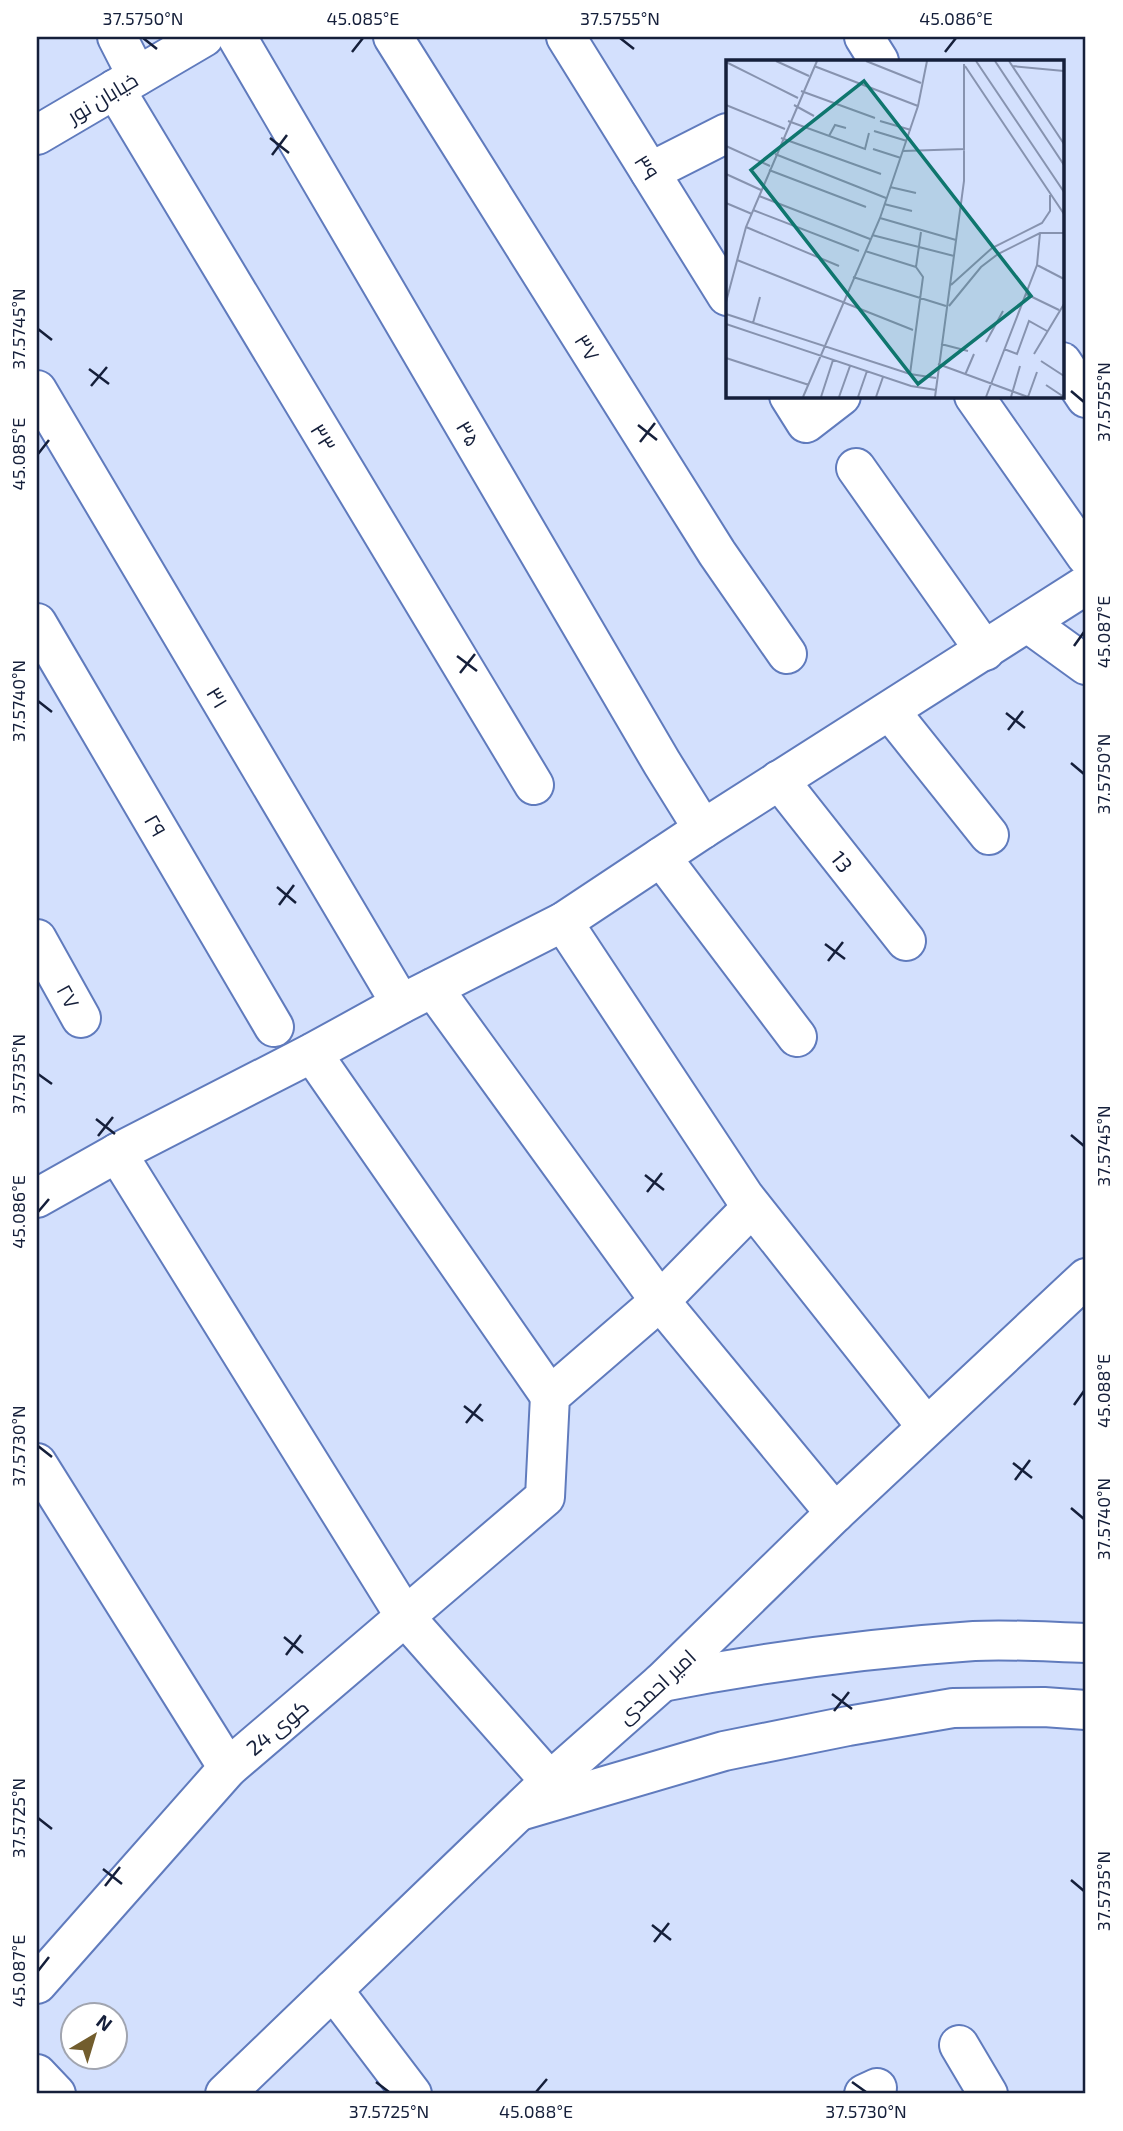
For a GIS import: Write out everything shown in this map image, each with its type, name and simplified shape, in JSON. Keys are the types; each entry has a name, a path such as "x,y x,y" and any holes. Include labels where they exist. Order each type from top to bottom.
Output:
{"street":[{"name":"۳۳","path":"117,37 126,83 534,785"},
{"name":"خیابان نور","path":"37,135 204,37"},
{"name":"۳۵","path":"237,37 703,829"},
{"name":"۳۷","path":"393,37 717,553 787,654"},
{"name":"۳۹","path":"566,37 726,294"},
{"path":"864,37 878,60"},
{"path":"650,172 726,134"},
{"path":"1064,365 1086,398"},
{"name":"۳۱","path":"37,390 417,996 660,1301 835,1513"},
{"path":"790,397 806,423 840,397"},
{"path":"975,397 1086,556"},
{"path":"856,468 985,650"},
{"path":"37,1198 117,1153 563,922 779,780 1086,585"},
{"name":"۲۹","path":"37,623 274,1027"},
{"path":"1028,623 1086,665"},
{"path":"890,711 989,835"},
{"name":"13","path":"779,780 906,941"},
{"path":"661,857 797,1037"},
{"path":"563,922 752,1207 926,1426"},
{"name":"۲۷","path":"37,939 81,1018"},
{"path":"312,1054 550,1396 660,1301 752,1207"},
{"path":"117,1153 405,1618 550,1782"},
{"name":"امیر احمدی","path":"225,2094 550,1782 662,1682 926,1426 1086,1278"},
{"name":"کوی 24","path":"37,1984 228,1768 545,1497 550,1396"},
{"path":"37,1463 228,1768"},
{"path":"662,1682 716,1671 869,1651 976,1641 1086,1643"},
{"path":"521,1811 724,1751 848,1726 953,1708 1044,1707 1086,1710"},
{"path":"333,1990 412,2094"},
{"path":"959,2045 988,2094"},
{"path":"37,2074 56,2094"}]}
